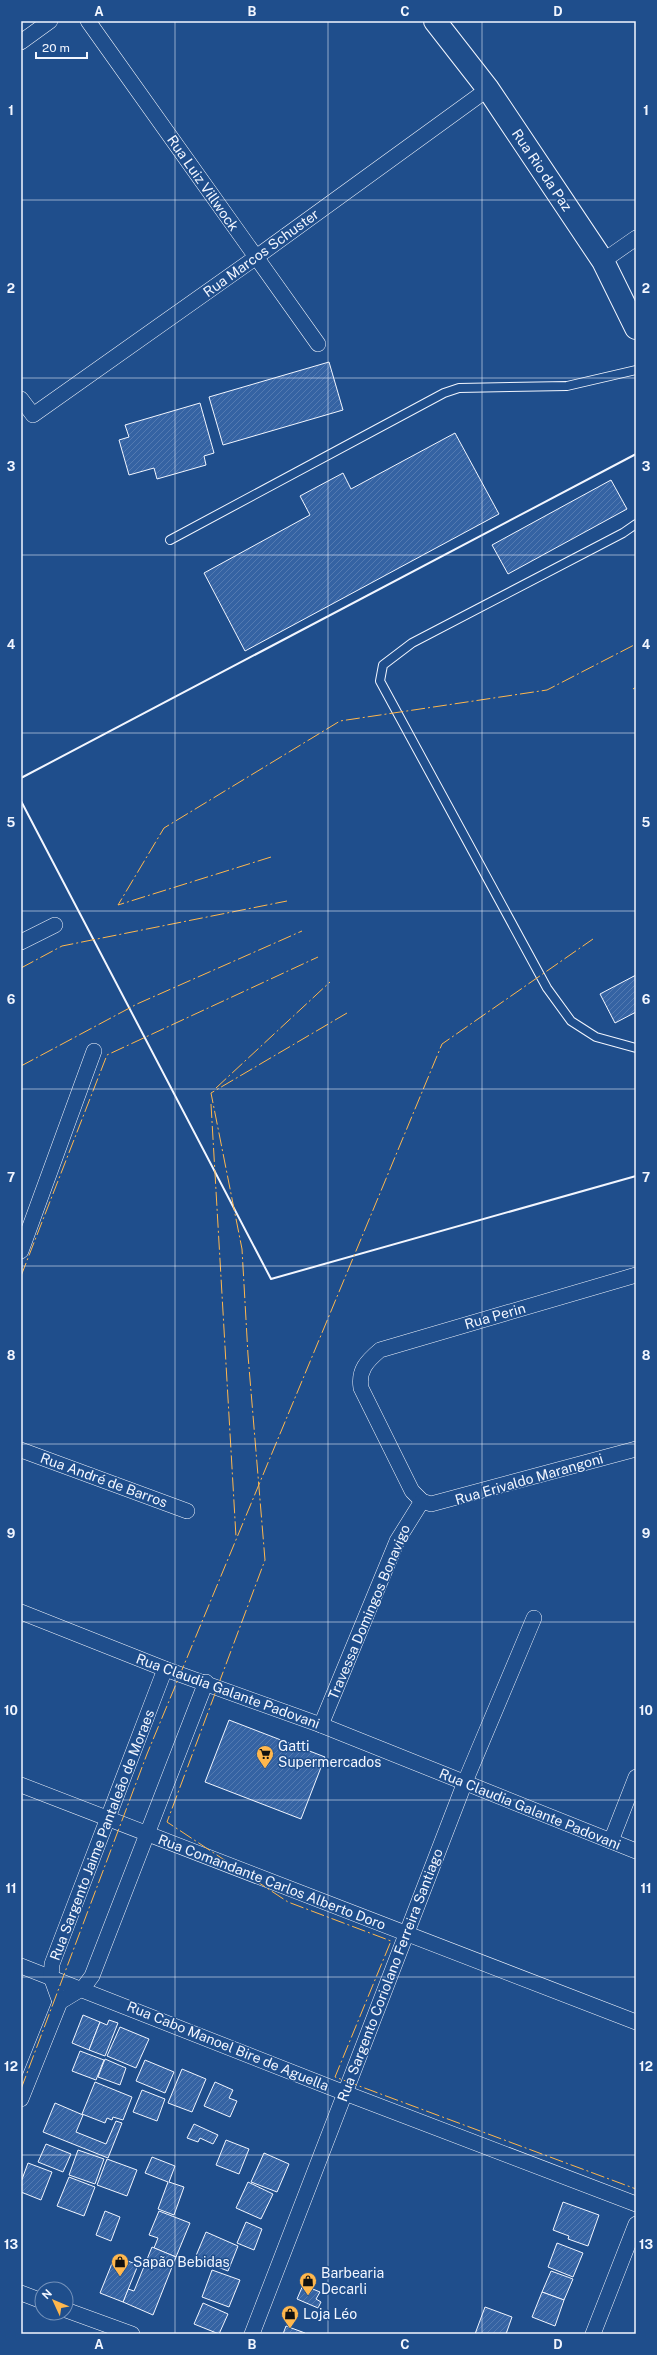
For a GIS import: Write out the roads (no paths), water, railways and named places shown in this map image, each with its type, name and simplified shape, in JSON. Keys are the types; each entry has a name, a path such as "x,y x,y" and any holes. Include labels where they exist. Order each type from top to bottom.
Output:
{"main road":[{"name":"Rua Rio da Paz","path":"435,21 488,88 604,261 636,328"}],"street":[{"path":"21,42 50,21"},
{"name":"Rua Luiz Villwock","path":"88,21 255,258 318,344"},
{"name":"Rua Marcos Schuster","path":"21,399 33,415 255,258 488,88"},
{"path":"604,261 636,238"},
{"path":"21,942 55,925"},
{"path":"21,1252 94,1051"},
{"name":"Rua Perin","path":"422,1501 412,1491 361,1388 362,1370 368,1359 380,1350 636,1275"},
{"name":"Rua Erivaldo Marangoni","path":"422,1501 431,1504 440,1503 636,1449"},
{"name":"Rua André de Barros","path":"21,1450 187,1511"},
{"name":"Travessa Domingos Bonavigo","path":"321,1725 397,1541 422,1501"},
{"name":"Rua Claudia Galante Padovani","path":"21,1612 165,1669 206,1682 321,1725 636,1851"},
{"name":"Rua Sargento Coriolano Ferreira Santiago","path":"252,2334 465,1782 534,1618"},
{"name":"Rua Sargento Jaime Pantaleão de Moraes","path":"60,2002 51,1977 52,1964 165,1669"},
{"path":"21,2099 60,2002 83,1988 92,1976 206,1682"},
{"path":"612,1841 636,1777"},
{"name":"Rua Comandante Carlos Alberto Doro","path":"21,1785 636,2022"},
{"name":"Rua Cabo Manoel Bire de Aguella","path":"21,1966 83,1988 345,2093 636,2204"},
{"path":"593,2334 636,2224"},
{"path":"21,2293 34,2298"},
{"path":"74,2313 132,2334"}],"lane":[{"path":"170,540 444,393 459,388 567,386 636,370"},
{"path":"636,524 616,537 412,643 384,665 380,681 547,988 571,1021 596,1037 636,1048"}],"place":[{"name":"Gatti Supermercados","path":"265,1769"},
{"name":"Sapão Bebidas","path":"120,2277"},
{"name":"Barbearia Decarli","path":"308,2296"},
{"name":"Loja Léo","path":"290,2329"}]}
